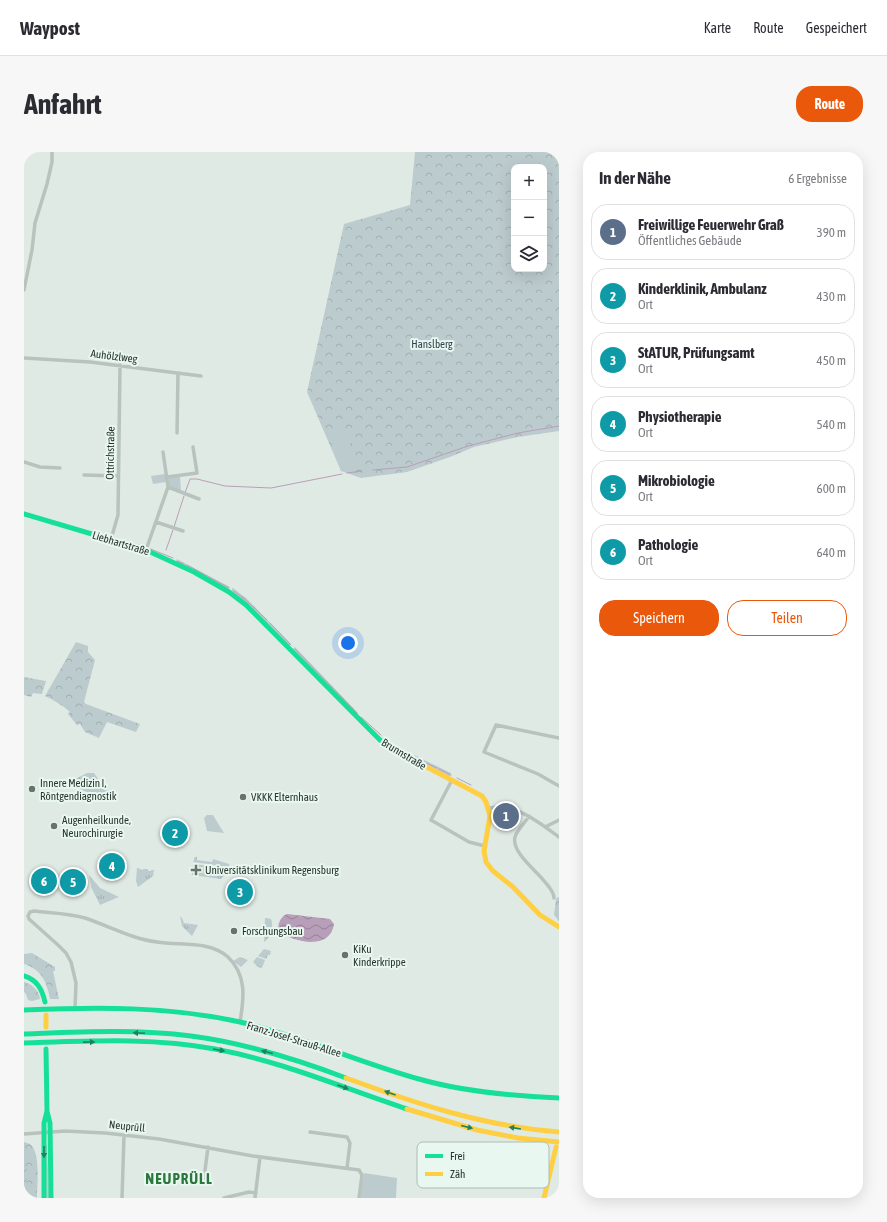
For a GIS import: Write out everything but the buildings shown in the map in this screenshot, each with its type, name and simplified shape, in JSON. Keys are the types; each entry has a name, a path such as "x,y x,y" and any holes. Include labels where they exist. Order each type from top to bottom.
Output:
{"main road":[{"name":"Liebhartstraße","path":"24,514 147,548 214,584"},
{"name":"Brunnstraße","path":"214,584 229,592 246,605 380,740 411,759 482,796 489,808"},
{"path":"489,808 490,820 485,846 485,857 492,871 513,886 540,915 559,927"},
{"path":"24,976 34,980 38,984 43,993 45,1002"},
{"name":"Franz-Josef-Strauß-Allee","path":"24,1010 118,1008 156,1010 212,1016 262,1027 430,1081 464,1089 510,1095 559,1098"},
{"path":"46,1015 46,1027"},
{"path":"24,1034 141,1033 189,1036 242,1045 304,1063 459,1116 518,1128 559,1132"},
{"path":"24,1043 132,1042 175,1044 242,1054 301,1071 405,1109 456,1124 503,1135 546,1142"},
{"path":"46,1049 48,1110 50,1123 51,1198"},
{"path":"44,1198 44,1123 48,1110"},
{"path":"549,1179 558,1144"},
{"path":"544,1198 547,1188"}],"street":[{"path":"24,290 32,250 35,223 47,184 52,162 52,152"},
{"name":"Auhölzlweg","path":"24,358 83,361 201,376"},
{"name":"Ottrichstraße","path":"111,539 118,515 120,365"},
{"path":"177,434 178,373"},
{"path":"166,477 197,473 193,447"},
{"path":"147,548 168,487 163,452"},
{"path":"24,462 40,467 60,468"},
{"path":"84,475 118,476"},
{"path":"168,487 199,498"},
{"path":"156,522 183,531"},
{"path":"559,738 496,725 484,752 538,774 559,786"},
{"path":"452,780 431,820 469,842 485,846"},
{"path":"489,808 502,806 516,810 529,816 559,837"},
{"path":"529,816 516,836 516,846 522,857 539,874 552,892 554,898"},
{"path":"545,827 559,820"},
{"path":"75,1008 76,983 71,962 66,953 29,919 28,916 30,912 77,916 148,941 167,944 201,945 221,952 235,965 242,979 244,998 240,1022"},
{"name":"Neuprüll","path":"24,1134 44,1132 103,1132 159,1139 260,1157 359,1170 362,1174 359,1198"},
{"path":"310,1132 347,1137 350,1143 347,1168"},
{"path":"122,1198 124,1135"},
{"path":"204,1178 208,1147"},
{"path":"255,1198 260,1157"},
{"path":"224,1198 249,1192 256,1193"}],"green space":[{"name":"Hanslberg","path":"415,152 559,152 559,431 518,437 474,447 407,472 361,478 341,471 307,392 344,224 410,205"},
{"path":"344,430 349,433 354,469 341,471 328,434"},
{"path":"165,474 166,482 153,484 151,476"},
{"path":"180,476 181,491 168,487 167,478"},
{"path":"177,559 230,587 228,589 176,562"},
{"path":"233,588 247,599 291,644 289,646 231,591"},
{"path":"76,642 88,646 88,652 95,660 84,702 140,724 136,732 107,722 99,738 85,732 80,724 77,725 68,714 70,712 45,696"},
{"path":"295,647 358,713 356,715 293,649"},
{"path":"24,677 46,681 42,694 33,693 31,697 24,695"},
{"path":"414,755 451,773 450,777 413,757"},
{"path":"87,773 94,773 105,789 117,795 99,796 86,792 70,782"},
{"path":"207,815 213,815 224,833 207,831 204,818"},
{"path":"195,857 197,857 197,860 212,862 213,859 229,864 230,867 228,870 215,865 193,862"},
{"path":"193,864 211,866 227,872 221,879 192,875"},
{"path":"137,868 143,870 148,869 148,871 154,870 153,876 138,887 136,881"},
{"path":"89,875 100,888 119,897 100,905 92,889"},
{"path":"558,897 559,921 554,915 556,899"},
{"path":"180,916 184,923 198,925 192,936 182,926"},
{"path":"265,918 271,919 272,925 270,935 264,942"},
{"path":"264,949 271,951 270,955 268,955 266,959 258,956"},
{"path":"32,953 55,967 55,971 53,971 59,999 50,999 47,987 42,977 35,969 24,964 24,954"},
{"path":"240,957 248,960 241,967 233,961"},
{"path":"257,957 265,960 262,968 258,967 253,962"},
{"path":"24,982 35,988 40,999 32,1001 28,1000 24,992"},
{"path":"24,1142 30,1144 36,1154 38,1170 37,1198 24,1198"},
{"path":"47,1145 49,1198 46,1198"},
{"path":"24,1167 27,1169 26,1198 24,1198"},
{"path":"364,1173 397,1178 396,1198 360,1198"}],"water":[{"path":"287,914 330,919 334,924 331,933 326,938 311,942 302,941 293,939 279,932 278,926 280,921"}],"waterway":[{"path":"373,470 407,467 468,446 518,433 559,426"},
{"path":"347,473 362,471"},
{"path":"185,493 190,479 197,479 225,486 271,488 342,474"},
{"path":"174,527 184,496"},
{"path":"166,550 173,530"},
{"path":"134,544 139,545"},
{"path":"148,548 173,558"},
{"path":"177,561 184,564"},
{"path":"187,565 229,588"},
{"path":"234,591 267,620"},
{"path":"270,623 291,645"},
{"path":"295,649 357,713"},
{"path":"361,717 381,735"},
{"path":"384,738 397,747"},
{"path":"400,749 411,755"},
{"path":"414,757 423,761"},
{"path":"426,763 437,768"},
{"path":"439,769 451,775"},
{"path":"457,778 471,785"}],"traffic: fast":[{"path":"24,514 146,550 194,572 229,592 246,605 380,740 423,765"},
{"path":"24,976 36,983 45,1002"},
{"path":"24,1010 106,1008 160,1010 213,1017 240,1022 285,1034 396,1072 453,1087 488,1093 559,1098"},
{"path":"24,1034 149,1032 191,1036 270,1052 346,1078"},
{"path":"24,1043 144,1041 192,1045 264,1060 407,1109"},
{"path":"46,1049 47,1111 50,1123 51,1198"},
{"path":"44,1198 44,1123 47,1111"}],"traffic: slow":[{"path":"423,765 482,796 486,802 490,816 484,851 486,862 493,871 513,887 540,915 559,927"},
{"path":"46,1015 46,1027"},
{"path":"346,1078 399,1097 477,1119 504,1125 559,1132"},
{"path":"407,1109 477,1130 518,1138 559,1142"},
{"path":"549,1177 556,1147"},
{"path":"544,1198 546,1188"}],"place":[{"name":"Innere Medizin I, Röntgendiagnostik","path":"32,789"},
{"name":"VKKK Elternhaus","path":"243,797"},
{"name":"Freiwillige Feuerwehr Graß","path":"506,816"},
{"name":"Augenheilkunde, Neurochirurgie","path":"54,826"},
{"name":"Kinderklinik, Ambulanz","path":"175,833"},
{"name":"Physiotherapie","path":"112,866"},
{"name":"Universitätsklinikum Regensburg","path":"196,870"},
{"name":"Pathologie","path":"44,881"},
{"name":"Mikrobiologie","path":"73,882"},
{"name":"StATUR, Prüfungsamt","path":"240,892"},
{"name":"Forschungsbau","path":"234,931"},
{"name":"KiKu Kinderkrippe","path":"345,955"}],"district":[{"name":"NEUPRÜLL","path":"179,1179"}]}
